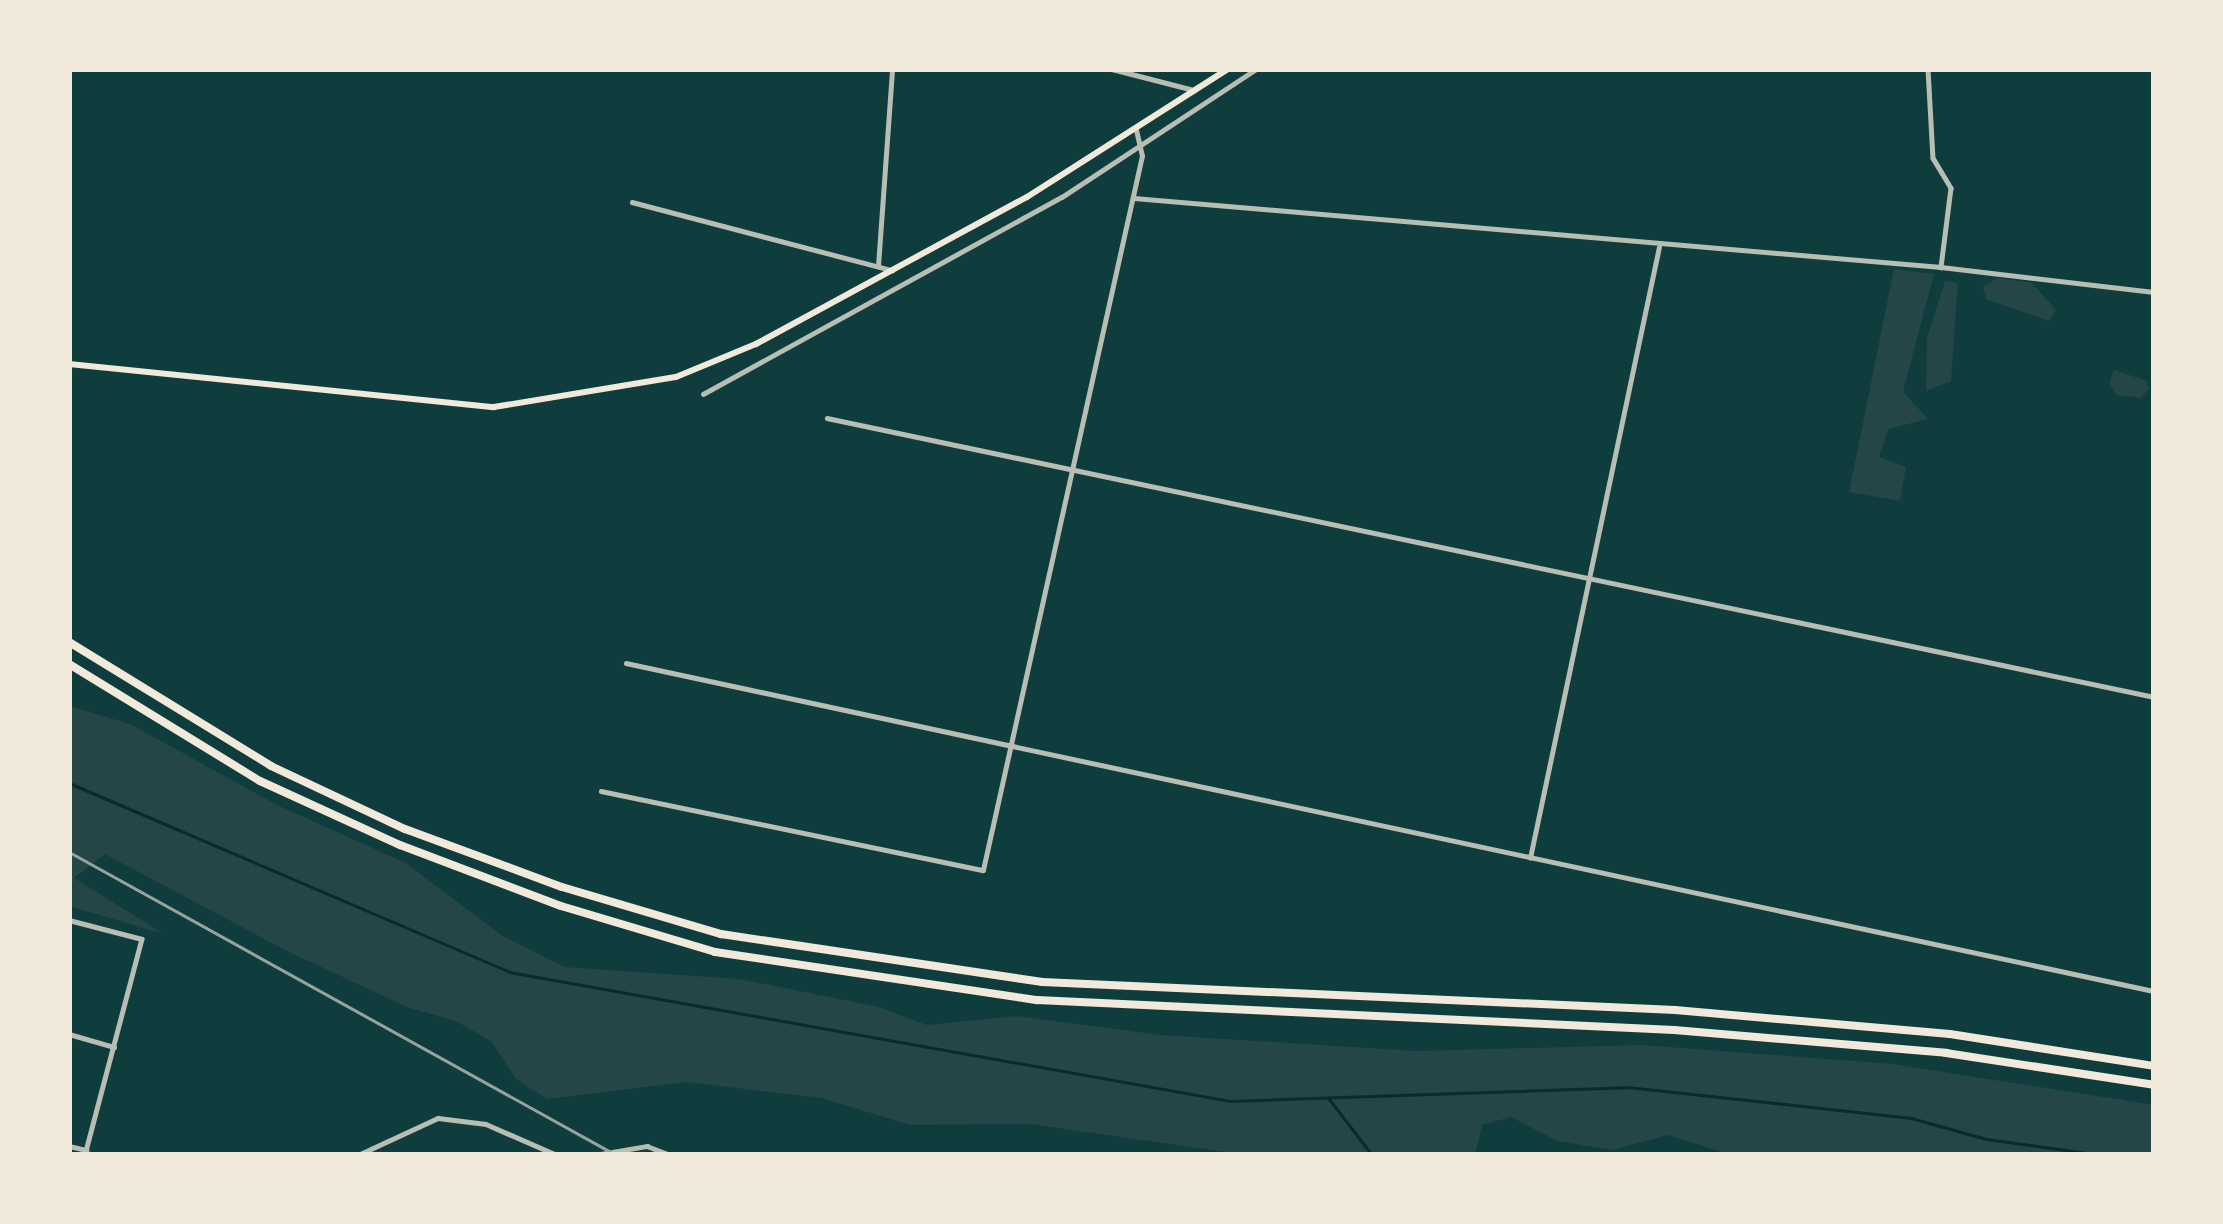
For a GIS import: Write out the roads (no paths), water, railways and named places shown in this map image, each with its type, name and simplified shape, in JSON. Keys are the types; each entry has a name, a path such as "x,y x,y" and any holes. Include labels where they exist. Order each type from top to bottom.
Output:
{"highway":[{"path":"69,642 271,766 405,829 562,887 722,934 1042,982 1675,1010 1950,1034 2154,1066"},
{"path":"69,664 260,781 400,845 561,906 715,952 1037,1000 1674,1030 1946,1053 2154,1085"}],"main road":[{"path":"69,364 521,406 697,371 892,270 1136,130 1228,69"}],"street":[{"path":"878,266 892,69"},
{"path":"1112,69 1196,90"},
{"path":"704,394 1041,209 1256,69"},
{"path":"1928,69 1933,158 1951,188 1941,267"},
{"path":"601,790 976,873 984,868 1133,198 1144,143 1136,130"},
{"path":"1133,198 1941,267 2154,292"},
{"path":"632,202 892,270"},
{"path":"1530,858 1659,245"},
{"path":"827,418 1076,466 2154,697"},
{"path":"626,663 2154,991"},
{"path":"69,920 142,939 86,1153 69,1146"},
{"path":"69,1034 114,1047"},
{"path":"358,1155 438,1118 486,1124 557,1155"},
{"path":"596,1155 632,1146 671,1155"}],"waterway":[{"path":"69,783 509,972 1230,1101 1627,1087 1911,1118 1986,1139 2101,1155"},
{"path":"1329,1099 1372,1155"}],"railway":[{"path":"69,852 616,1155"}]}
